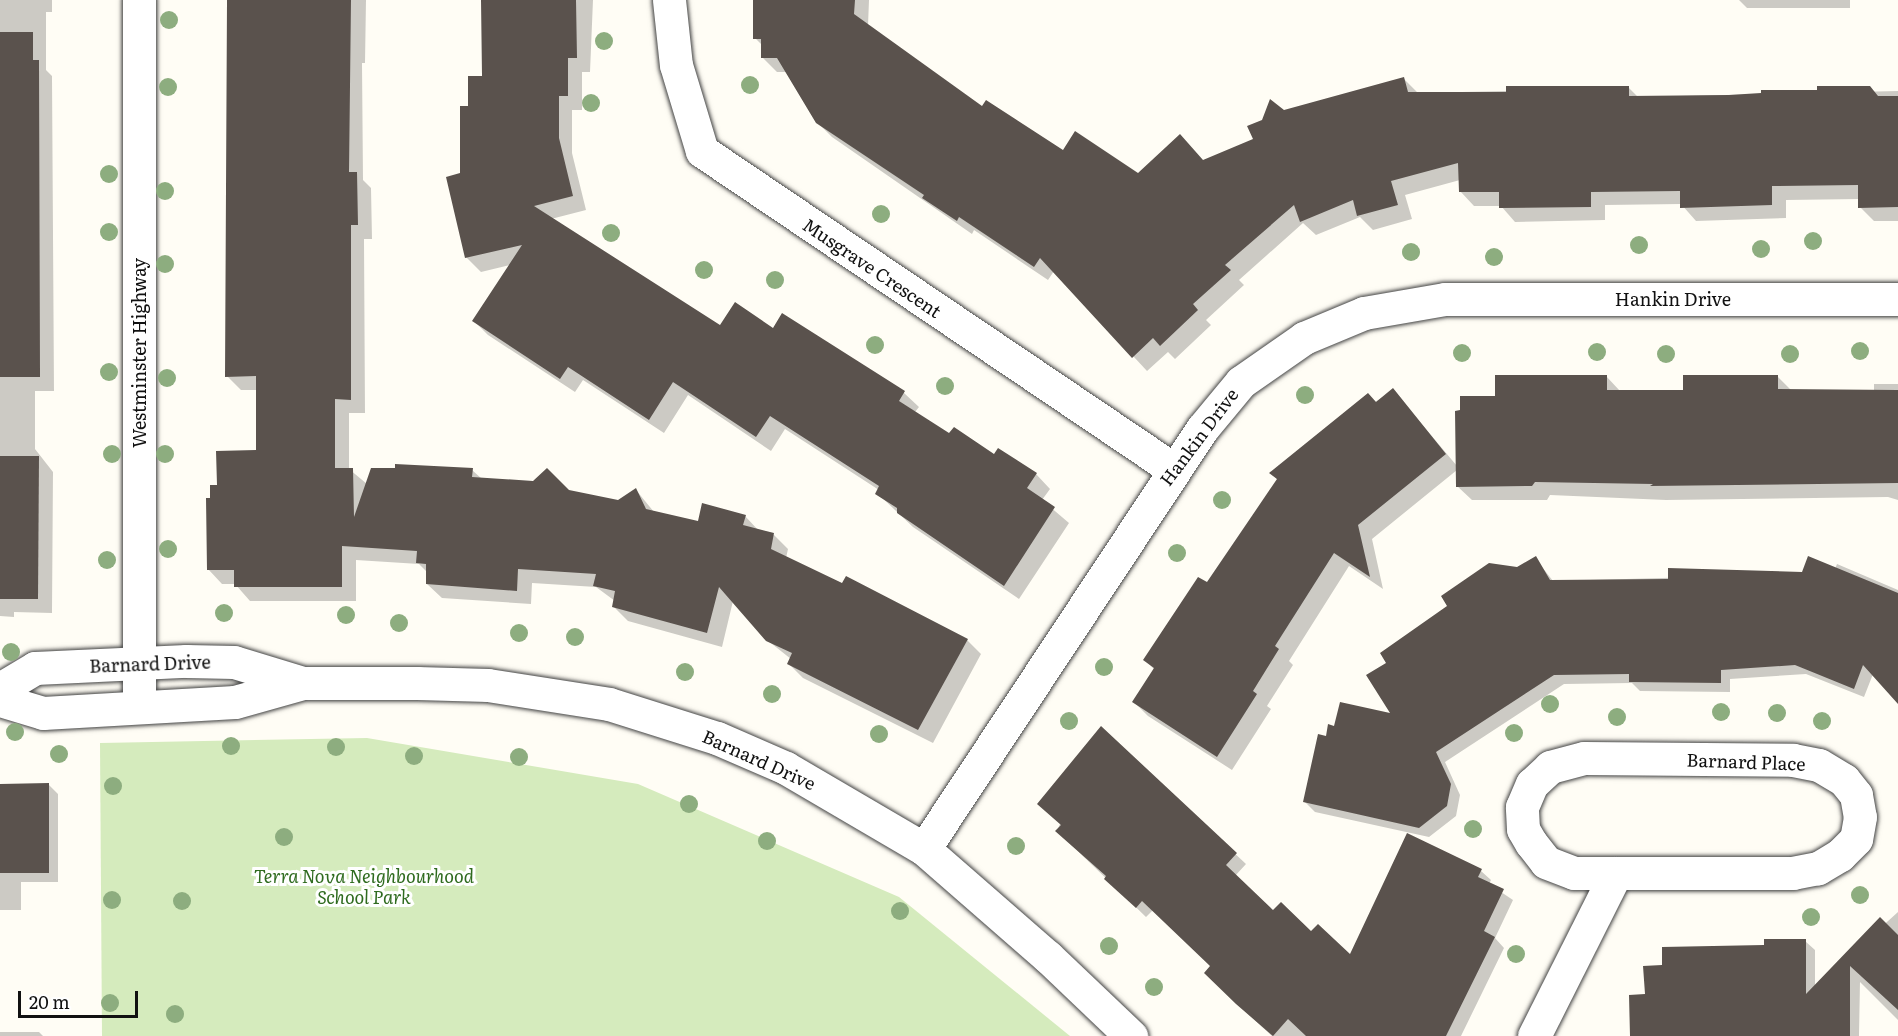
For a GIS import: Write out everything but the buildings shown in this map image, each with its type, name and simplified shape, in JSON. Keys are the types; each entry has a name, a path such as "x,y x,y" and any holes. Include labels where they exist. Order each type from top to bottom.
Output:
{"street":[{"name":"Westminster Highway","path":"139,0 139,706"},
{"name":"Musgrave Crescent","path":"669,0 675,65 702,151 1173,469"},
{"name":"Hankin Drive","path":"924,849 1173,469 1241,382 1304,338 1364,312 1445,299 1898,299"},
{"name":"Barnard Drive","path":"0,689 35,668 139,663 234,662 303,683"},
{"name":"Barnard Drive","path":"0,700 43,713 235,702 303,683 488,685 609,704 717,738 786,768 924,849 1048,957 1131,1036"},
{"name":"Barnard Place","path":"1584,758 1793,760 1819,765 1844,780 1856,795 1860,817 1856,839 1840,855 1818,868 1793,873 1616,873 1574,873 1546,862 1531,843 1523,829 1522,807 1532,784 1550,767 1584,758"},
{"path":"1534,1036 1616,873"}],"green space":[{"name":"Terra Nova Neighbourhood School Park","path":"367,738 638,784 899,897 1070,1036 102,1036 100,743"}]}
